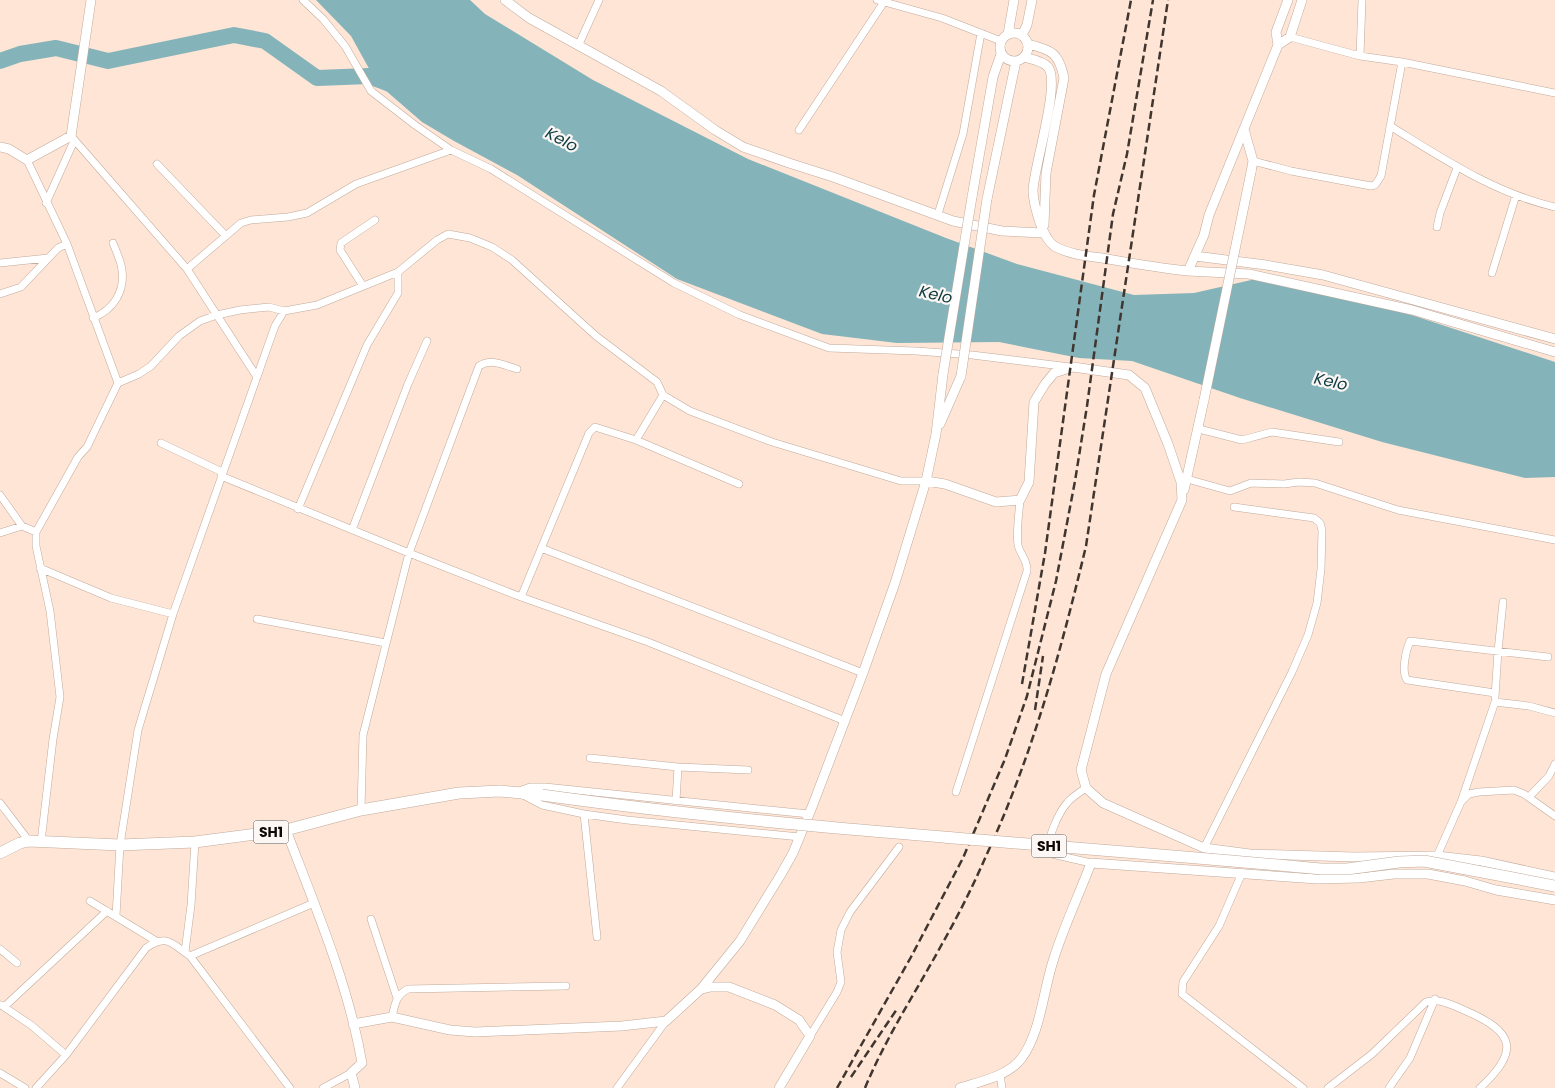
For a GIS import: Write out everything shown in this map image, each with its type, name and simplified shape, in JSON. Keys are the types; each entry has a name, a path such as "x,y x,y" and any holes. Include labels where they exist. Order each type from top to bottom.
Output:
{"main road":[{"name":"SH1","path":"0,853 20,843 29,841 120,845 195,842 286,830 361,810 459,793 495,791 518,792 792,824 1321,869 1347,869 1399,862 1424,861 1555,886"}],"street":[{"path":"46,203 72,139 91,0"},
{"path":"303,0 323,19 346,46 371,91 451,150 491,169 674,283 740,315 829,348 972,355 1129,375 1146,388 1181,482 1182,500"},
{"path":"505,0 529,18 662,91 715,130 743,147 938,214 953,221 1002,231 1043,233"},
{"path":"579,44 599,0"},
{"path":"616,1088 666,1021 701,989 740,941 793,853 863,673 895,583 926,481 936,434 943,374 993,77 1001,54 999,47 1004,37 1014,0"},
{"path":"1022,35 1027,25 1032,0"},
{"path":"1188,272 1278,45 1276,32 1288,0"},
{"path":"1278,45 1290,37 1302,0"},
{"path":"1360,56 1362,0"},
{"path":"799,130 880,1 942,18 981,33 1004,37 1015,32 1022,35 1028,44 1054,53 1061,63 1064,78 1046,173 1043,233"},
{"path":"938,214 963,134 981,33"},
{"path":"1290,37 1360,56 1402,62 1555,93"},
{"path":"936,434 961,376 987,199 1020,59 1027,51 1028,44"},
{"path":"1001,54 1009,60 1020,59 1040,62 1048,67 1052,76 1048,115 1037,159 1033,189 1034,203 1043,233 1053,245 1071,253 1157,268 1188,272 1249,274 1278,280 1412,310 1555,352"},
{"path":"1253,161 1291,171 1371,186 1375,185 1381,176 1402,62"},
{"path":"1390,126 1457,168 1516,195 1555,207"},
{"path":"1244,129 1253,161 1199,429 1182,500 1106,674 1081,770 1086,788 1103,804 1204,848 1250,854 1354,857 1437,856 1481,861 1555,877"},
{"path":"27,160 72,139"},
{"path":"72,139 187,269 257,377"},
{"path":"0,147 9,149 27,160 67,244 118,383"},
{"path":"187,269 241,223 308,213 356,184 451,150"},
{"path":"157,164 225,235"},
{"path":"1437,227 1440,213 1457,168"},
{"path":"1492,273 1516,195"},
{"path":"363,286 340,250 341,244 375,220"},
{"path":"41,842 60,697 50,611 36,546 36,532 78,457 87,447 118,383 139,374 151,366 179,336 200,321 240,310 269,308 284,310 317,305 398,272 437,240 448,234 470,238 492,247 512,260 596,336 657,382 663,395 690,411 772,442 901,481 926,481 945,484 996,502 1020,500"},
{"path":"94,318 110,309 122,287 122,269 113,243"},
{"path":"0,294 21,287 58,248 67,244"},
{"path":"1195,256 1266,265 1323,275 1555,339"},
{"path":"0,263 48,258"},
{"path":"298,509 367,345 398,292 398,272"},
{"path":"116,916 120,845 138,730 173,614 275,326 284,310"},
{"path":"352,530 397,411 427,341"},
{"path":"361,810 363,735 409,553 479,366 486,362 493,362 517,369"},
{"path":"956,792 1027,570 1026,560 1018,544 1020,500 1029,482 1034,402 1054,373 1073,367"},
{"path":"636,440 663,395"},
{"path":"521,597 591,430 595,427 636,440 739,484"},
{"path":"1199,429 1242,440 1272,432 1339,442"},
{"path":"161,444 298,509 521,597 648,642 845,721"},
{"path":"1187,479 1230,491 1251,483 1315,483 1398,510 1555,540"},
{"path":"0,495 22,526 36,532"},
{"path":"1204,848 1292,672 1308,635 1317,603 1321,569 1322,530 1320,523 1314,518 1234,507"},
{"path":"0,533 22,526"},
{"path":"541,548 863,673"},
{"path":"40,568 111,598 173,614"},
{"path":"1437,856 1461,802 1495,702 1503,602"},
{"path":"256,619 386,643"},
{"path":"1495,693 1407,680 1404,674 1407,647 1410,641 1548,657"},
{"path":"1495,702 1529,706 1555,713"},
{"path":"590,758 678,768 748,770"},
{"path":"1529,797 1549,776 1555,764"},
{"path":"676,801 678,768"},
{"path":"518,792 530,786 545,787 809,814"},
{"path":"1086,788 1067,802 1056,823 1048,847 1049,852 1052,854 1091,863 1317,879 1360,878 1394,874 1428,874 1465,881 1496,890 1555,900"},
{"path":"1461,802 1469,794 1514,790 1529,797 1555,816"},
{"path":"518,792 542,805 584,814 800,837"},
{"path":"0,803 29,841"},
{"path":"584,814 597,937"},
{"path":"286,830 342,982 354,1024 362,1063 351,1073 323,1088"},
{"path":"188,954 195,842"},
{"path":"779,1088 837,992 840,982 837,952 841,930 850,912 899,847"},
{"path":"960,1088 1000,1074 1017,1064 1027,1049 1036,1028 1054,958 1091,863"},
{"path":"1242,873 1219,926 1183,982 1182,994 1303,1088"},
{"path":"90,901 156,941"},
{"path":"188,954 314,903"},
{"path":"66,1055 31,1025 2,1006 107,911"},
{"path":"371,919 397,998"},
{"path":"36,1088 66,1055 146,948 156,941 168,940 188,954 290,1088"},
{"path":"0,950 17,963"},
{"path":"392,1016 397,998 400,993 408,988 566,986"},
{"path":"701,989 729,987 775,1005 799,1020 810,1036"},
{"path":"1328,1088 1372,1054 1426,1002 1435,999 1483,1018 1497,1028 1506,1041 1507,1051 1500,1067 1480,1088"},
{"path":"1389,1088 1410,1058 1435,999"},
{"path":"354,1024 392,1016 450,1030 475,1032 622,1026 666,1021"},
{"path":"0,1073 26,1088"},
{"path":"351,1073 355,1088"},
{"path":"1000,1074 1002,1088"}],"water":[{"name":"Kelo","path":"316,0 470,0 485,14 593,80 748,159 946,238 1017,264 1134,295 1194,293 1260,278 1369,301 1555,362 1555,477 1525,478 1382,442 1240,398 1132,361 1079,358 999,342 897,343 822,334 677,279 517,175 422,122 377,83 351,36"}],"waterway":[{"path":"0,61 20,54 56,48 108,61 234,35 265,41 317,78 369,76 395,86"}],"railway":[{"path":"1022,684 1045,553 1094,195 1131,0"},
{"path":"837,1088 911,957 963,858 1005,759 1027,696 1056,581 1075,481 1113,214 1127,154 1153,0"},
{"path":"865,1088 882,1051 971,890 1018,781 1056,664 1086,546 1168,0"},
{"path":"1035,710 1043,656"},
{"path":"851,1077 897,1009"}]}
